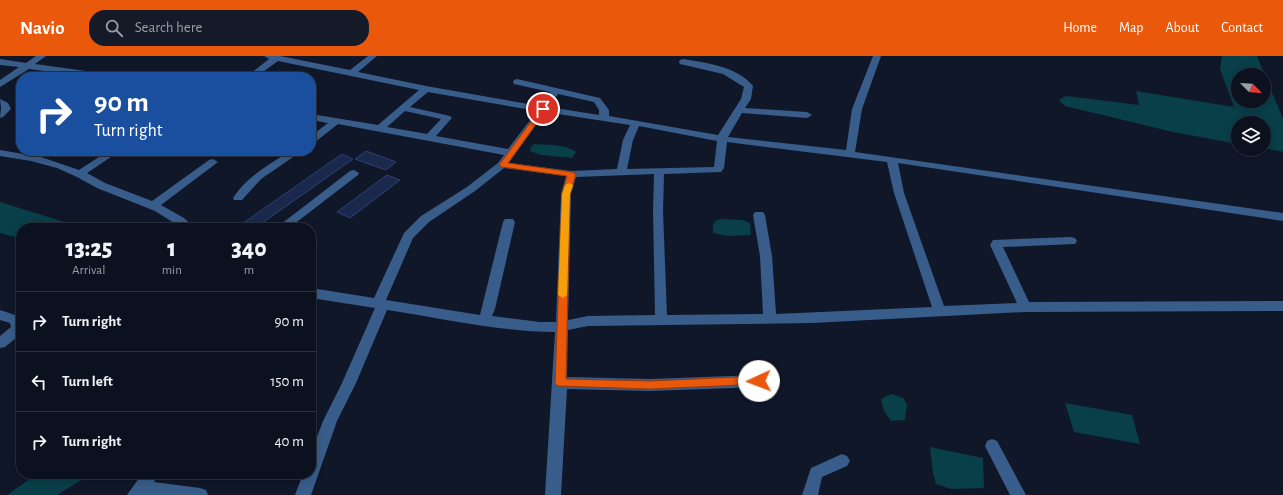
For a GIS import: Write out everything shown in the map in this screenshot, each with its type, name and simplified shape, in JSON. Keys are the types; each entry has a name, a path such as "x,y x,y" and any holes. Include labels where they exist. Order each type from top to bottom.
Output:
{"street":[{"path":"17,72 42,56"},
{"path":"352,73 373,56"},
{"path":"850,154 857,109 877,56"},
{"path":"256,72 272,57 426,89 543,109 636,122 723,139 892,159 1283,217"},
{"path":"502,165 572,174 717,170 719,168 723,135 740,110 749,86 744,81 715,68 683,62"},
{"path":"2,63 74,72"},
{"path":"0,84 16,73"},
{"path":"516,82 555,92 597,100 604,110 604,118"},
{"path":"380,128 426,89"},
{"path":"316,460 330,421 349,382 405,242 417,226 489,177 502,165 555,92"},
{"path":"0,102 5,105 6,109 0,115"},
{"path":"403,108 447,118 429,138"},
{"path":"740,110 807,115"},
{"path":"316,118 337,120 511,153"},
{"path":"316,137 337,120"},
{"path":"621,173 628,140 636,122"},
{"path":"0,153 16,156"},
{"path":"18,156 35,159 79,174 103,187 154,205 184,223"},
{"path":"79,174 107,156"},
{"path":"238,198 244,188 270,167 289,156"},
{"path":"892,159 899,194 939,310"},
{"path":"154,205 213,162"},
{"path":"659,171 658,211 661,320"},
{"path":"289,223 354,173"},
{"path":"553,495 560,383 566,194 572,174"},
{"path":"758,215 762,229 766,256 770,319"},
{"path":"484,320 489,309 509,222"},
{"path":"1025,307 996,245 997,243 1071,241"},
{"path":"316,294 484,320 540,327 561,327 588,321 770,319 1025,307 1283,306"},
{"path":"0,315 16,320"},
{"path":"0,343 16,330"},
{"path":"560,383 650,385 759,381"},
{"path":"992,446 1018,495"},
{"path":"810,495 816,473 842,461"},
{"path":"139,492 148,479"},
{"path":"303,495 309,479"},
{"path":"139,492 200,495"}],"shaded area":[{"path":"1222,56 1257,56 1262,68 1231,68 1231,99 1220,69"},
{"path":"1271,90 1283,119 1283,152 1271,149 1271,116 1231,116 1231,143 1173,132 1065,106 1059,100 1066,96 1139,105 1136,91 1231,107 1231,108 1271,108"},
{"path":"534,144 561,146 572,149 576,152 572,158 541,155 530,151"},
{"path":"0,202 68,223 16,223 16,238 0,233"},
{"path":"716,220 743,220 750,223 751,235 727,236 713,233 713,225"},
{"path":"891,394 903,398 907,404 905,420 891,421 884,411 881,399"},
{"path":"1065,403 1132,415 1140,444 1074,432"},
{"path":"930,447 983,458 984,488 951,489 936,484 933,473"},
{"path":"30,479 83,479 57,495 7,495"}],"building":[{"path":"366,151 396,162 386,170 355,159"},
{"path":"342,154 353,159 262,223 243,223"},
{"path":"387,175 400,180 350,218 337,212"}],"slow traffic":[{"path":"563,295 566,194 569,185"}],"route":[{"path":"543,109 502,165 572,174 566,194 560,383 650,385 759,381"}]}
